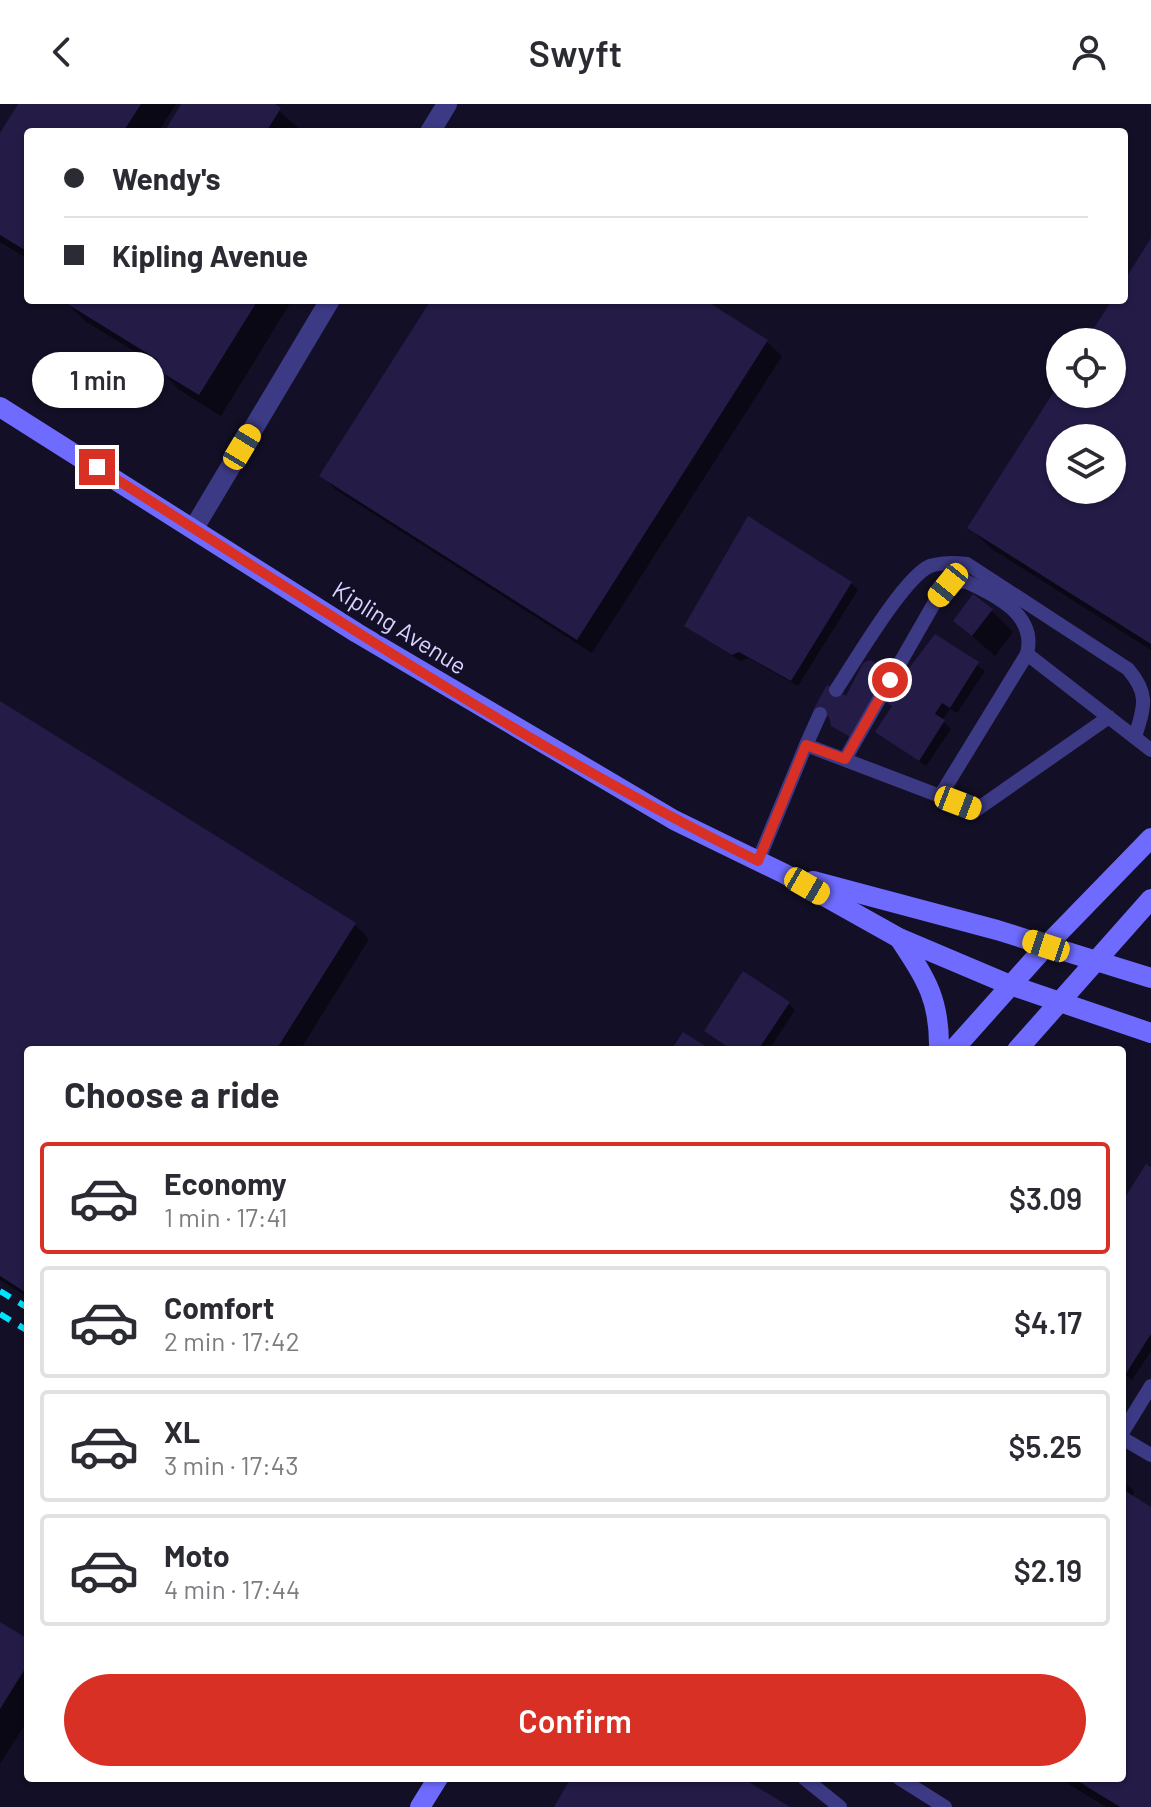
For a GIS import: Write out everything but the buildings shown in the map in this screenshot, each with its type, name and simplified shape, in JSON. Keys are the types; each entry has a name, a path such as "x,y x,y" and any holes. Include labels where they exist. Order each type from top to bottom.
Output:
{"main road":[{"name":"Kipling Avenue","path":"0,407 501,720 674,820 783,873 899,938 1010,985 1151,1033"},
{"path":"957,1046 1046,946 1151,838"},
{"name":"Kipling Avenue","path":"783,873 1151,978"},
{"path":"1021,1046 1151,899"},
{"path":"899,938 930,985 940,1016 939,1046"},
{"path":"420,1807 436,1782"}],"street":[{"path":"432,128 447,104"},
{"path":"194,528 328,304"}],"lane":[{"path":"836,690 901,593 927,567 947,562 967,564 1128,669 1141,684 1144,694 1135,737"},
{"path":"845,759 936,600 948,585 965,581 1014,610 1027,624 1031,640 1027,654 940,796"},
{"path":"1027,654 1151,750"},
{"path":"758,861 820,714"},
{"path":"806,745 976,810 1109,717"},
{"path":"1126,1428 1151,1386"},
{"path":"1126,1438 1151,1455"},
{"path":"809,1782 840,1807"},
{"path":"905,1782 945,1807"}],"railway":[{"path":"0,1291 24,1306"},
{"path":"0,1314 24,1329"}],"route":[{"path":"97,467 357,633 501,720 674,820 758,861 806,745 845,759 890,680"}]}
